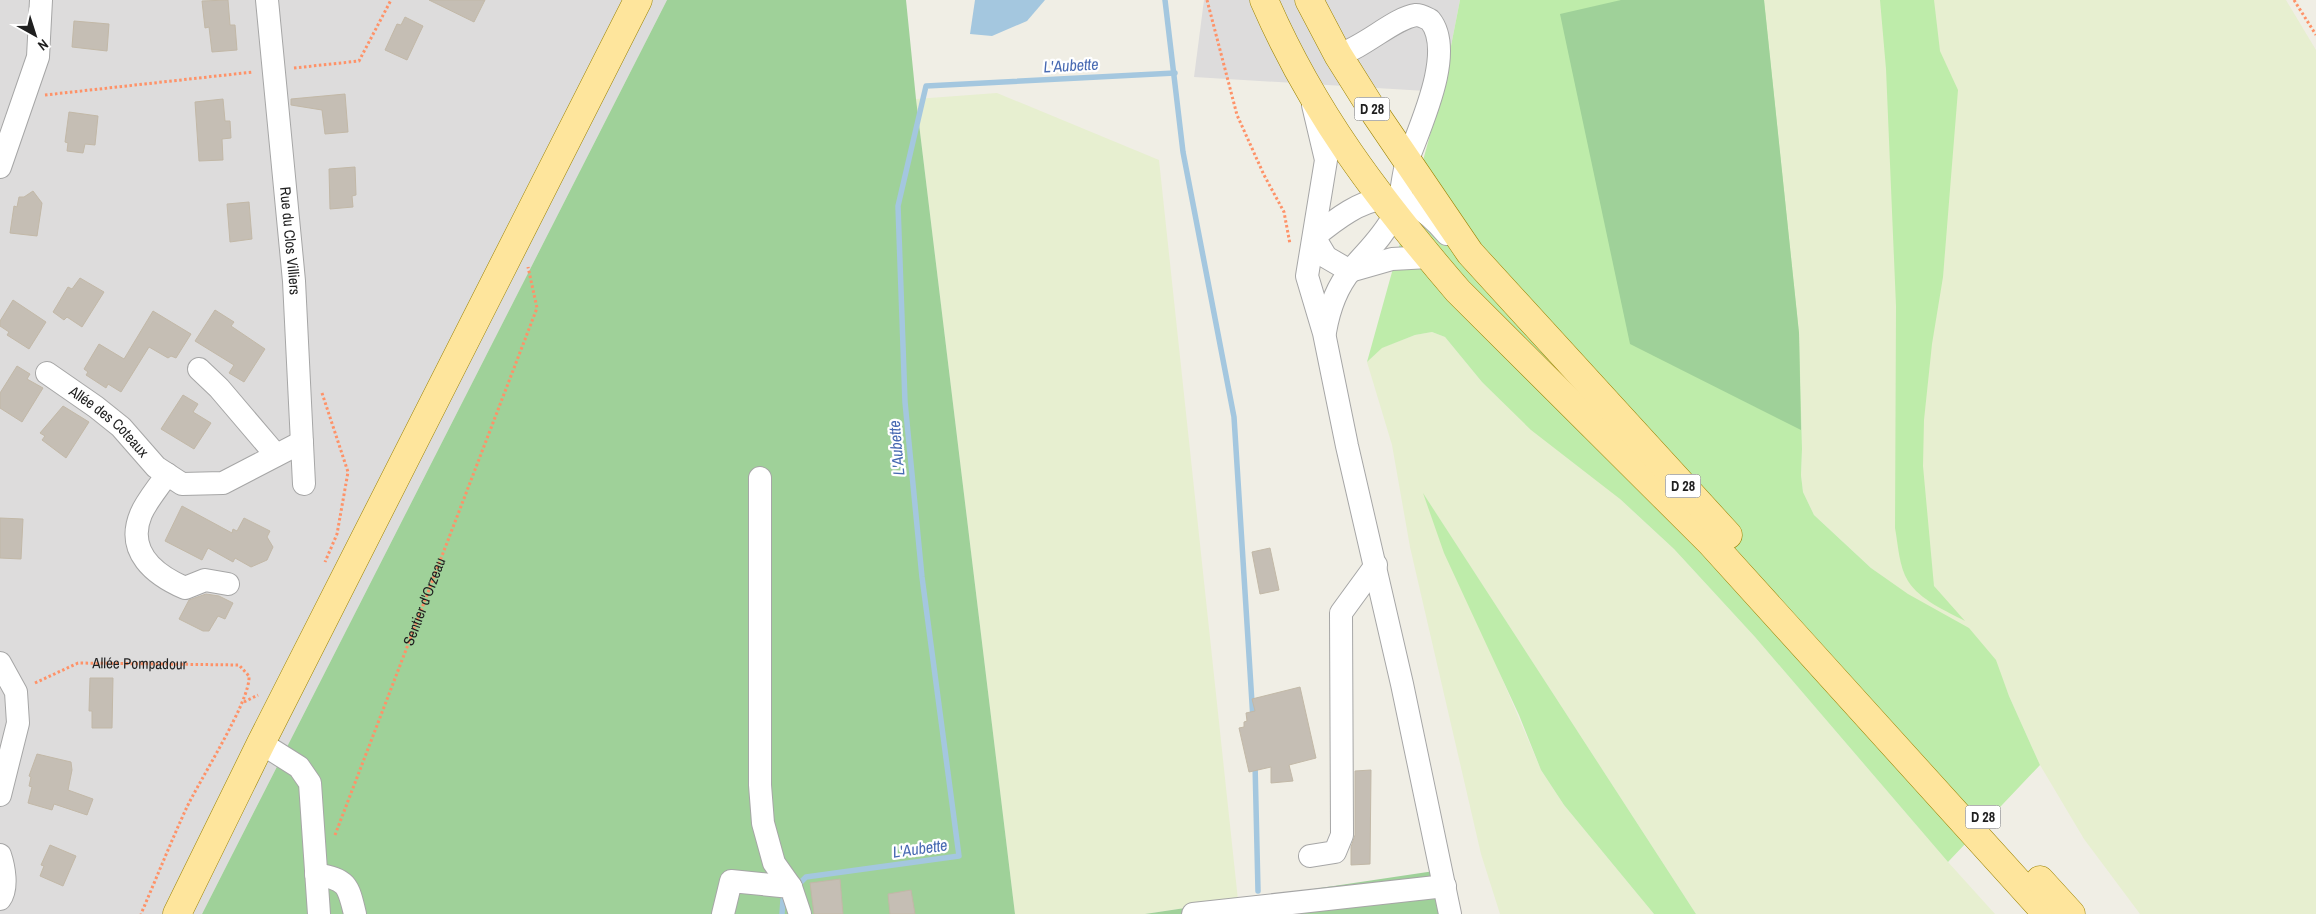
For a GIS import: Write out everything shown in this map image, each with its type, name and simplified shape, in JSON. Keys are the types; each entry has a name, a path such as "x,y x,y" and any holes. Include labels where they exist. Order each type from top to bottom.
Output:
{"main road":[{"path":"177,914 261,743 638,0"},
{"name":"D 28","path":"1264,0 1332,130 1392,205 1429,257 1458,291 1711,543 2047,914"},
{"name":"D 28","path":"1309,0 1338,55 1407,163 1470,253 2071,914"}],"street":[{"path":"0,167 28,91 38,57 41,0"},
{"name":"Rue du Clos Villiers","path":"267,0 294,281 304,484"},
{"path":"1324,333 1332,300 1350,271 1376,243 1392,205 1432,95 1439,54 1435,26 1424,17 1416,15 1399,22 1357,48 1338,55"},
{"path":"1310,91 1326,153 1325,170 1307,276 1324,333 1376,564 1450,914"},
{"path":"1314,237 1346,212 1363,203 1419,207 1434,219 1460,249 1470,253"},
{"path":"1314,237 1326,257 1350,271 1392,260 1429,257"},
{"path":"199,369 219,388 276,456"},
{"name":"Allée des Coteaux","path":"47,373 96,406 120,427 156,467 182,484 223,483 302,442"},
{"path":"167,474 141,514 137,538 146,564 163,578 186,588 205,580 228,584"},
{"path":"760,478 760,785 763,823 774,863 792,889 800,914"},
{"path":"1310,856 1335,852 1342,835 1341,613 1376,564"},
{"path":"0,663 16,692 18,723 0,795"},
{"path":"261,743 299,767 310,783 319,914"},
{"path":"0,855 4,867 4,894 0,898"},
{"path":"316,874 338,878 350,891 355,914"},
{"path":"723,914 731,881 792,889"},
{"path":"1193,914 1445,886"}],"path":[{"path":"28,91 47,96 359,61 391,0"},
{"path":"1207,0 1236,115 1264,175 1284,212 1291,250"},
{"path":"2294,0 2316,35"},
{"name":"Sentier d'Orzeau","path":"333,840 537,308 528,266"},
{"path":"320,388 348,472 337,534 322,568"},
{"name":"Allée Pompadour","path":"16,692 78,663 239,665 250,676 250,684 242,702"},
{"path":"141,914 187,808 242,702 257,696 262,687"}],"shaded area":[{"path":"0,0 667,0 202,914 0,914"},
{"path":"1204,0 1460,0 1442,92 1194,77"}],"green space":[{"path":"667,0 906,0 916,99 1015,914 202,914"},
{"path":"1460,0 1764,0 1799,333 1801,475 1803,492 1814,515 1871,568 1908,594 1969,628 1996,660 2009,696 2040,765 1948,862 1755,637 1674,549 1620,499 1531,430 1482,382 1445,337 1432,332 1415,335 1382,348 1367,362 1442,92"},
{"path":"1621,0 1764,0 1799,333 1801,430 1630,344 1560,14"},
{"path":"1764,0 2286,0 2316,50 2316,914 2140,914 2084,839 2040,765 1995,660 1871,568 1814,515 1803,492 1801,475 1799,333"},
{"path":"1880,0 1934,0 1940,51 1958,90 1943,277 1932,344 1924,420 1923,466 1934,586 1965,621 1926,599 1913,588 1905,575 1901,562 1895,528 1896,306 1886,69"},
{"path":"997,93 1159,160 1238,900 1145,914 1015,914 916,99"},
{"path":"1432,332 1445,337 1482,382 1620,499 1674,549 1755,637 1995,914 1696,914 1424,495 1541,770 1564,805 1654,914 1500,914 1481,854 1410,547 1392,445 1367,362 1381,348 1415,335"},
{"path":"1423,493 1696,914 1654,914 1564,805 1541,770 1519,715 1444,553"},
{"path":"1441,870 1450,914 1145,914"}],"water":[{"path":"975,0 1045,0 1027,21 992,36 970,34"}],"building":[{"path":"228,0 230,25 235,25 237,50 212,52 209,27 205,28 202,1"},
{"path":"429,0 485,0 474,22"},
{"path":"405,17 423,26 407,60 385,50 397,24 401,25"},
{"path":"74,21 109,24 107,51 72,47"},
{"path":"345,94 348,132 325,134 322,110 291,105 291,99"},
{"path":"223,99 225,121 230,121 231,138 222,139 223,160 199,161 195,102"},
{"path":"69,112 98,116 95,145 85,144 83,153 67,151 68,143 65,142"},
{"path":"355,167 356,195 352,196 353,207 330,209 329,169"},
{"path":"33,191 42,203 37,236 10,233 14,206 17,207 19,197 24,197"},
{"path":"249,202 252,239 230,242 227,204"},
{"path":"80,278 104,292 82,327 67,317 64,320 53,312 68,287 72,289"},
{"path":"13,300 46,322 29,349 7,335 9,332 0,326 0,321"},
{"path":"215,310 234,322 231,326 265,349 244,382 229,373 234,365 195,341"},
{"path":"153,311 191,334 176,358 171,356 168,358 149,347 121,392 108,384 106,388 86,375 88,372 84,369 99,344 124,359"},
{"path":"17,366 30,374 27,379 43,388 22,422 0,408 0,393"},
{"path":"183,395 198,404 193,412 211,423 194,449 161,429"},
{"path":"63,406 89,422 66,458 42,440 45,436 40,433"},
{"path":"182,506 232,533 233,529 237,531 244,518 270,531 267,537 273,547 267,560 251,567 235,558 233,562 208,548 202,560 165,541"},
{"path":"0,518 23,519 21,559 0,558"},
{"path":"1270,548 1279,590 1260,594 1252,552"},
{"path":"206,594 219,596 233,603 225,619 218,616 209,631 203,631 179,619 189,600"},
{"path":"90,678 113,678 112,728 92,728 92,711 89,711"},
{"path":"1300,687 1316,758 1289,765 1293,781 1271,783 1271,767 1249,772 1239,728 1244,727 1244,722 1247,721 1246,713 1255,711 1252,699"},
{"path":"37,754 71,762 72,770 68,790 93,799 87,815 54,804 52,810 28,803 32,787 29,786 31,777 29,776"},
{"path":"1371,770 1370,864 1351,865 1351,847 1355,835 1355,771"},
{"path":"50,845 76,856 63,886 40,876 44,866 41,865"},
{"path":"840,879 843,914 814,914 810,883"},
{"path":"911,890 915,914 890,914 888,894"}],"waterway":[{"name":"L'Aubette","path":"1165,0 1183,152 1234,417 1253,719"},
{"name":"L'Aubette","path":"795,888 806,877 959,856 922,577 905,402 898,206 926,86 1175,73"},
{"name":"L'Aubette","path":"1255,763 1258,891"},
{"name":"L'Aubette","path":"782,914 783,900 789,894"}]}
